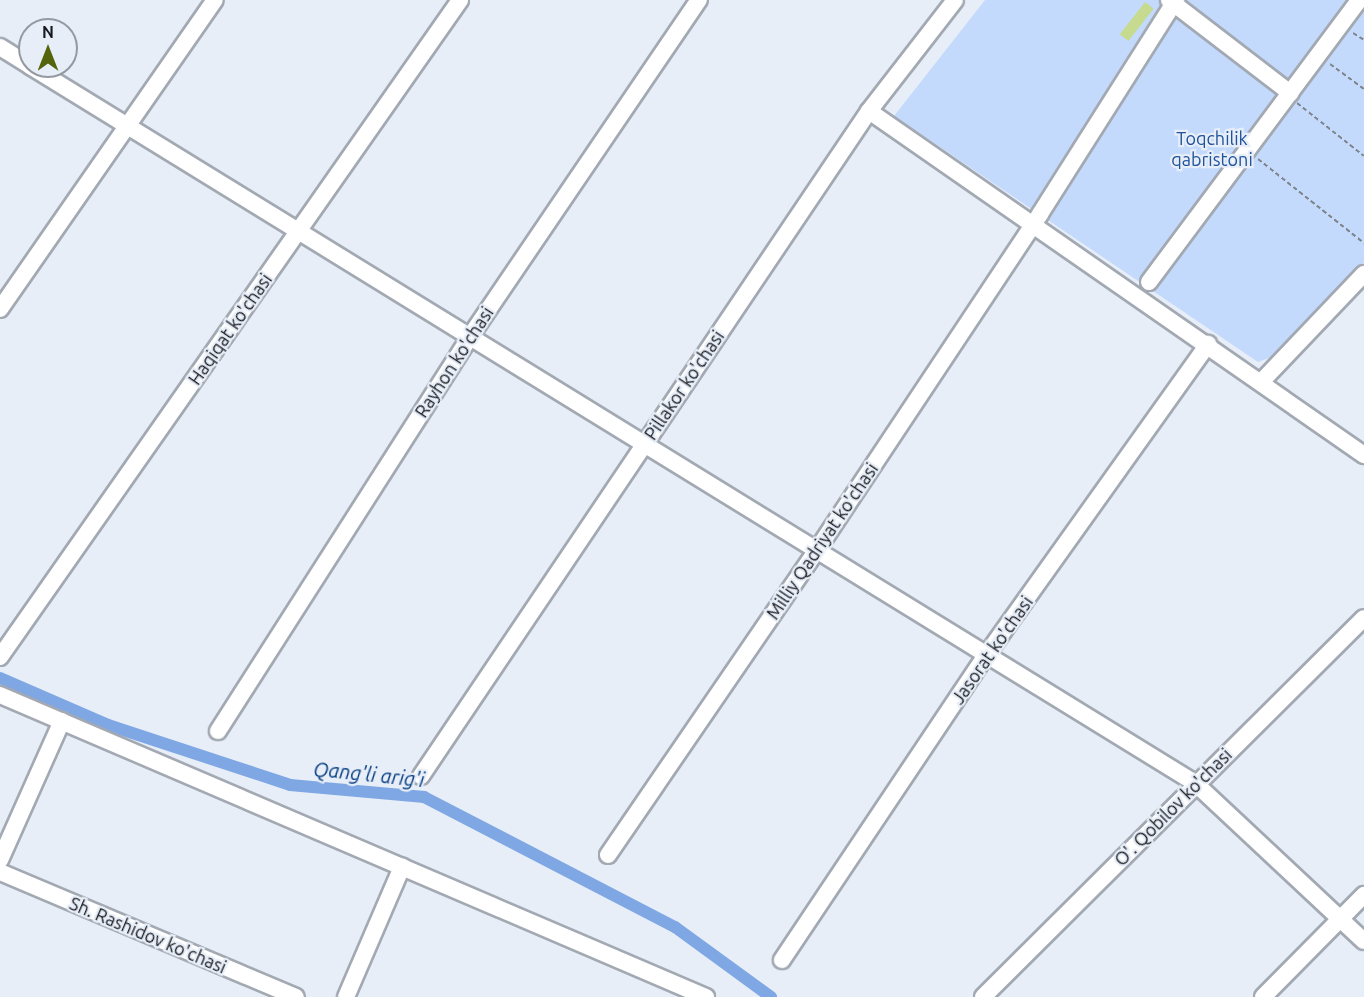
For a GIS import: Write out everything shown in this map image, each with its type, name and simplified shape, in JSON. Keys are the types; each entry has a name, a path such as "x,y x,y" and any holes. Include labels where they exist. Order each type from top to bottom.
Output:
{"street":[{"path":"0,309 215,0"},
{"name":"Haqiqat ko'chasi","path":"0,657 460,0"},
{"name":"Rayhon ko'chasi","path":"218,731 469,338 699,0"},
{"name":"Pillakor ko'chasi","path":"421,776 869,111 955,0"},
{"path":"1149,282 1359,0"},
{"path":"1173,1 1289,95"},
{"name":"Milliy Qadriyat ko'chasi","path":"608,855 817,550 1033,225 1173,1"},
{"path":"0,47 18,58"},
{"path":"50,78 1196,783 1364,941"},
{"path":"869,111 1262,381 1364,455"},
{"path":"1262,381 1364,274"},
{"name":"Jasorat ko'chasi","path":"782,960 987,654 1208,344"},
{"name":"O'. Qobilov ko'chasi","path":"982,997 1364,618"},
{"path":"0,695 706,997"},
{"path":"0,861 62,722"},
{"path":"346,997 402,867"},
{"name":"Sh. Rashidov ko'chasi","path":"0,873 296,997"},
{"path":"1263,997 1364,895"}],"path":[{"path":"1318,55 1364,89"},
{"path":"1289,95 1364,156"},
{"path":"1248,151 1364,243"}],"green space":[{"name":"Toqchilik qabristoni","path":"985,0 1364,0 1364,262 1274,356 1258,362 894,116"}],"building":[{"path":"1145,2 1154,9 1128,41 1120,34"}],"waterway":[{"name":"Qang'li arig'i","path":"0,678 108,725 290,785 424,797 675,927 771,997"}]}
